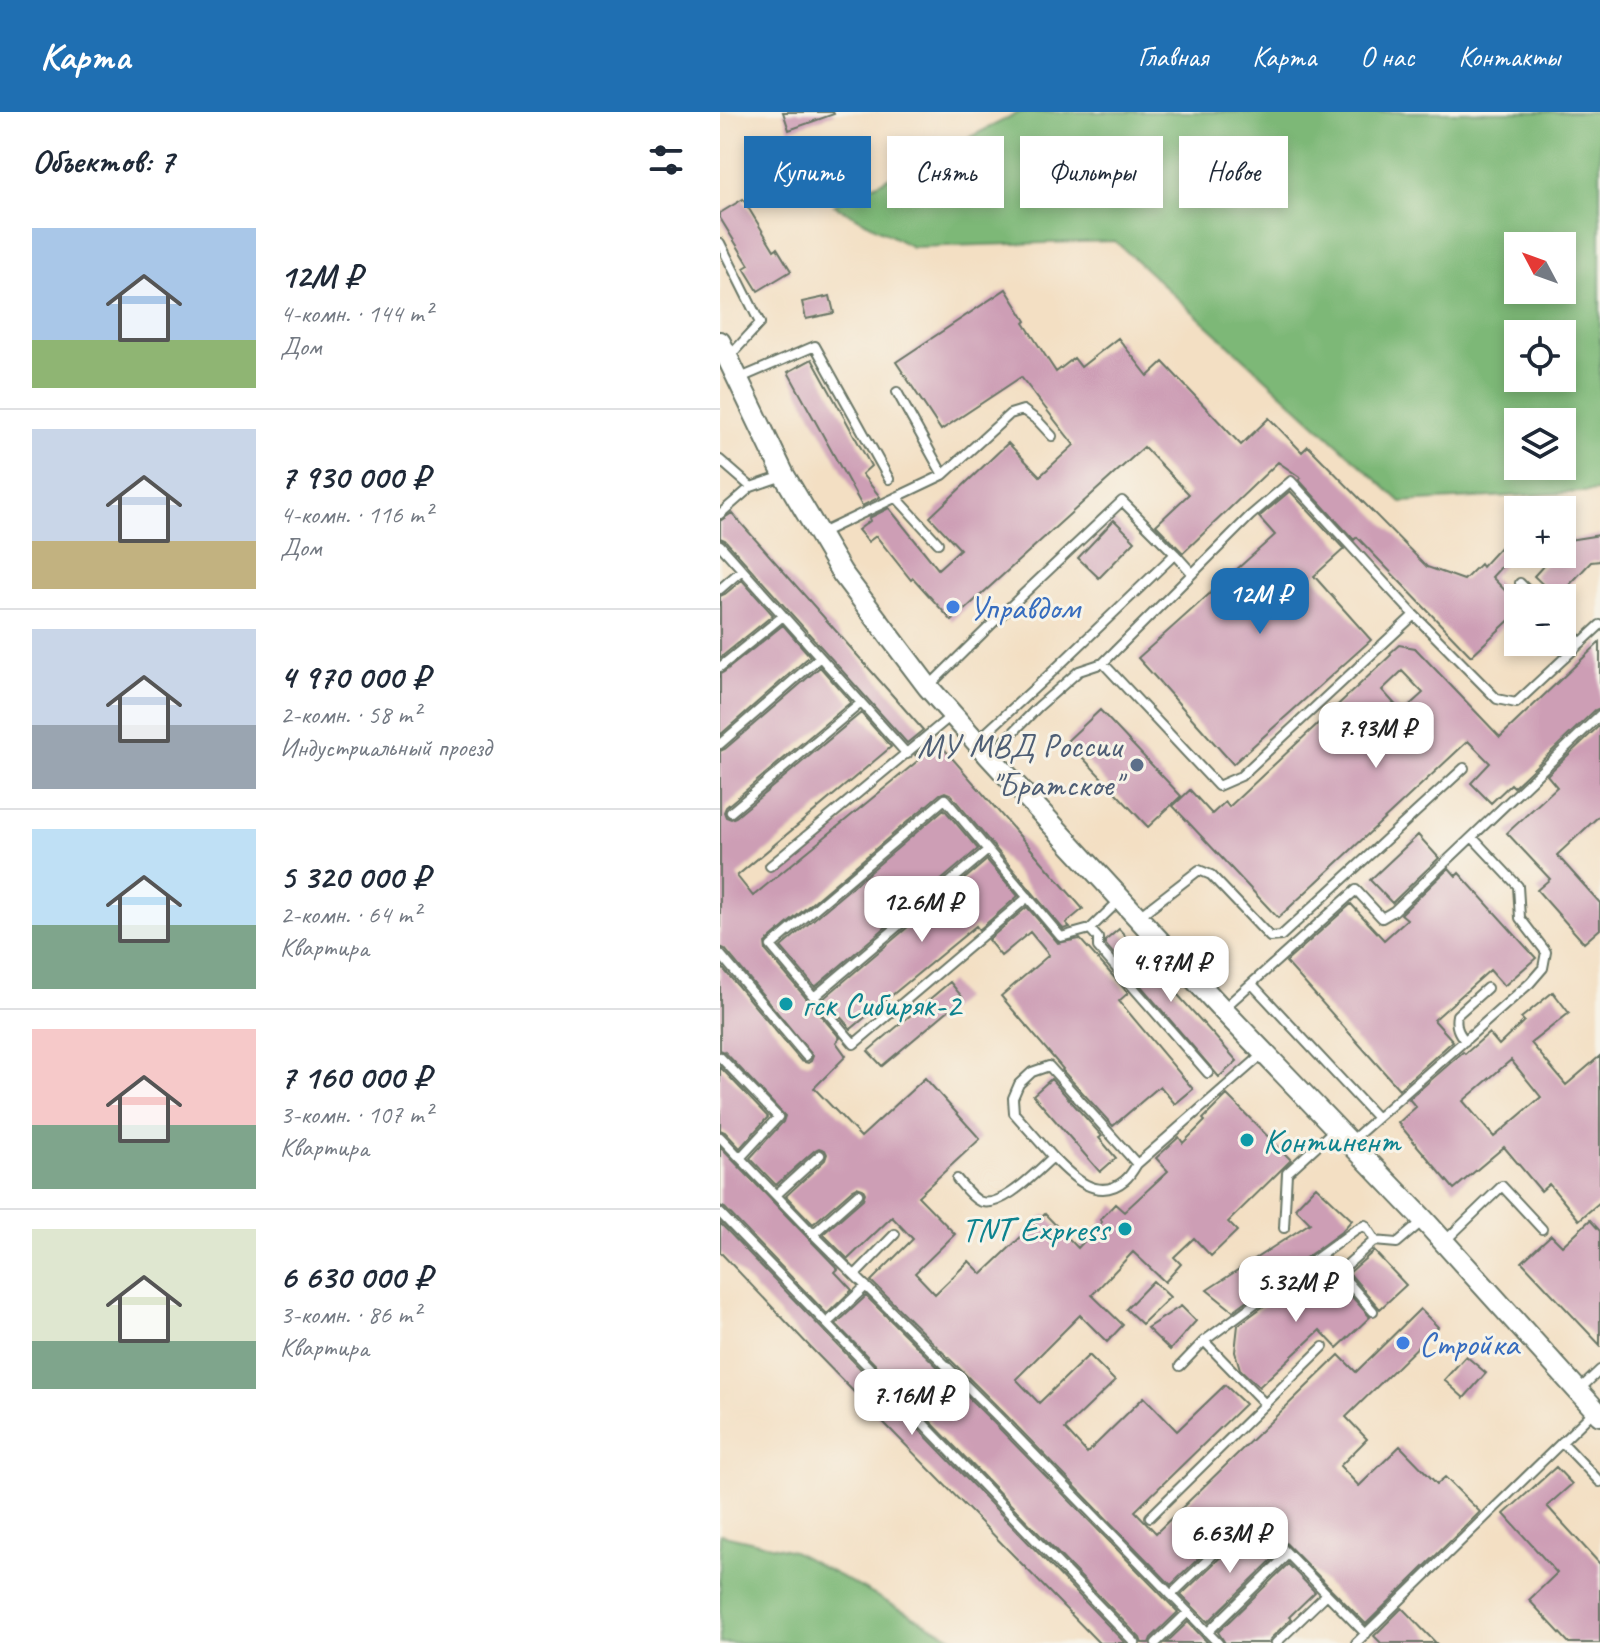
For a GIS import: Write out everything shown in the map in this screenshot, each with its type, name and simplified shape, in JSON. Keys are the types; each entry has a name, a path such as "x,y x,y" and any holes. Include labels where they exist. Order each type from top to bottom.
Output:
{"street":[{"path":"724,350 784,475 842,573 928,687 1222,1009 1424,1220 1598,1413"}],"lane":[{"path":"720,243 760,323 724,350"},
{"path":"737,379 815,346 889,479"},
{"path":"897,392 943,475"},
{"path":"819,534 943,475 1010,414 1023,410 1052,436"},
{"path":"720,460 751,487"},
{"path":"720,514 751,487 784,475"},
{"path":"1050,674 1079,671 1103,663 1250,516 1291,481 1414,615 1497,699 1516,703 1600,625"},
{"path":"896,497 938,543"},
{"path":"928,687 1122,501 1192,573"},
{"path":"720,545 907,754"},
{"path":"982,749 1050,674 1175,554"},
{"path":"720,589 742,570"},
{"path":"1103,663 1218,786 1241,776 1414,615"},
{"path":"720,667 783,616"},
{"path":"1576,638 1581,643"},
{"path":"720,744 820,657"},
{"path":"982,749 1079,671"},
{"path":"731,812 861,703"},
{"path":"770,866 952,715"},
{"path":"1222,1009 1356,890 1382,918 1394,911 1600,715"},
{"path":"1137,917 1199,870 1211,875 1270,937 1281,936 1464,768"},
{"path":"1028,897 854,1044 771,946 945,799 1028,897 1061,937 1090,929 1121,899"},
{"path":"1284,1228 1287,1173 1344,1134 1377,1118 1530,983 1543,968 1546,952 1520,918 1518,886 1472,837"},
{"path":"814,997 988,850"},
{"path":"1090,929 1098,938 1098,947 1208,1073"},
{"path":"720,954 806,1056"},
{"path":"1252,984 1377,1118"},
{"path":"1465,1041 1455,1025 1457,1015 1487,988"},
{"path":"1137,1164 1049,1066 1032,1072 1019,1084 1013,1098 1014,1113 1070,1174 1096,1188 1108,1190 1126,1180 1137,1164 1264,1053"},
{"path":"720,1057 778,1117 740,1158"},
{"path":"720,1137 1218,1643"},
{"path":"776,1195 820,1155"},
{"path":"957,1179 977,1201 988,1204 1002,1200 1053,1157"},
{"path":"1444,1242 1502,1186 1542,1229"},
{"path":"813,1234 858,1194"},
{"path":"720,1213 1135,1643"},
{"path":"1373,1311 1339,1272 1374,1241 1397,1243 1424,1220"},
{"path":"1180,1366 1204,1341 1355,1230 1365,1225 1374,1241"},
{"path":"855,1275 895,1234"},
{"path":"827,1323 866,1286"},
{"path":"1204,1341 1265,1404"},
{"path":"1150,1517 1323,1347"},
{"path":"1578,1391 1600,1370"},
{"path":"1356,1643 1562,1442 1598,1413"},
{"path":"1562,1442 1600,1482"},
{"path":"1171,1595 1252,1517 1366,1634"},
{"path":"1208,1632 1288,1554"},
{"path":"1276,1643 1327,1594"},
{"path":"1156,1643 1188,1612"}],"green space":[{"path":"1020,112 1600,112 1600,491 1401,502 1115,241 912,247 840,208 871,208 871,186 887,178 887,208 1004,208 1004,136 972,136"},
{"path":"720,1534 793,1551 963,1643 720,1643"}],"building":[{"path":"783,112 833,112 834,114 789,130"},
{"path":"743,199 744,208 748,208 791,271 758,291 744,268 749,265 720,218 720,213"},
{"path":"1006,289 1056,372 1074,358 1081,367 1118,338 1148,376 1163,362 1241,445 1269,418 1302,452 1308,446 1427,567 1464,580 1480,564 1482,567 1503,544 1504,564 1492,577 1504,589 1504,625 1471,656 1357,537 1354,540 1299,480 1301,478 1278,462 1183,553 1156,525 1189,494 1144,447 952,621 913,578 911,580 876,536 868,542 858,530 870,521 869,518 889,508 938,569 960,549 930,517 1008,443 1040,476 1074,445 1021,377 941,430 896,362"},
{"path":"830,296 834,313 806,319 802,302"},
{"path":"812,359 871,466 862,474 880,497 862,506 788,372"},
{"path":"1290,491 1344,549 1314,576 1371,640 1233,764 1138,658 1275,535 1259,517"},
{"path":"732,513 923,730 907,743 720,538 720,521"},
{"path":"1114,520 1135,541 1099,578 1078,558"},
{"path":"1600,535 1600,561 1591,562 1570,584 1542,584 1534,576 1541,568 1576,568 1576,539"},
{"path":"742,580 773,615 720,658 720,596"},
{"path":"783,625 810,656 720,735 720,674"},
{"path":"1600,642 1600,708 1514,787 1511,784 1491,803 1471,783 1490,763 1468,741 1278,918 1173,806 1190,790 1212,814 1225,802 1229,807 1399,645 1415,648 1500,737","holes":["1402,671 1423,693 1402,712 1382,690"]},
{"path":"820,667 851,702 726,807 726,817 736,817 861,713 891,747 737,876 753,896 920,759 915,755 932,740 936,745 939,743 1083,909 1066,923 1070,927 1063,929 950,794 945,792 765,943 766,951 840,1038 836,1042 846,1056 814,1088 861,1137 925,1078 980,1139 918,1196 955,1234 915,1273 935,1294 969,1261 982,1274 1045,1214 1078,1248 1115,1204 1124,1212 1168,1171 1156,1158 1179,1137 1183,1143 1227,1095 1291,1160 1228,1222 1237,1231 1211,1256 1194,1238 1174,1257 1181,1264 1165,1282 1133,1252 1092,1295 1123,1325 1107,1342 1080,1315 1016,1379 1039,1403 1089,1355 1115,1381 1065,1429 1087,1453 1144,1397 1177,1431 1225,1385 1245,1404 1135,1511 1156,1533 1339,1355 1356,1372 1420,1309 1438,1327 1346,1417 1367,1439 1340,1466 1359,1486 1400,1446 1437,1484 1445,1477 1480,1512 1366,1624 1253,1510 1247,1512 1171,1585 871,1281 913,1239 892,1217 848,1259 823,1234 863,1199 863,1189 853,1189 813,1224 786,1196 825,1160 825,1150 815,1150 776,1185 750,1158 785,1116 720,1050 720,965 801,1061 808,1063 813,1056 725,949 720,947 720,751"},
{"path":"1100,710 1181,796 1148,827 1067,741"},
{"path":"1600,725 1600,815 1557,855 1600,903 1600,929 1584,943 1537,890 1550,879 1507,833 1557,787 1547,775"},
{"path":"944,809 978,849 815,987 781,947"},
{"path":"1418,835 1439,858 1392,903 1370,880"},
{"path":"987,860 1018,896 979,930 976,926 851,1029 824,998"},
{"path":"1449,868 1456,876 1459,873 1536,958 1504,986 1490,970 1434,1020 1453,1041 1399,1089 1286,962 1351,904 1384,940 1407,919 1401,914"},
{"path":"1027,907 1058,943 1080,939 1128,993 1119,1001 1193,1089 1175,1104 1160,1086 1113,1126 1001,996 1049,955 1030,932 1001,956 988,940"},
{"path":"1119,929 1237,1061 1219,1077 1105,944"},
{"path":"950,982 963,998 882,1066 868,1051"},
{"path":"1553,992 1569,1013 1531,1043 1566,1085 1600,1056 1600,1202 1579,1220 1549,1184 1541,1191 1504,1147 1454,1189 1398,1123 1416,1107 1409,1099 1463,1052 1465,1054 1489,1033 1499,1045 1524,1021 1521,1018","holes":["1511,1060 1541,1097 1494,1137 1463,1101"]},
{"path":"720,1067 768,1117 740,1148 720,1130"},
{"path":"1051,1079 1102,1136 1099,1138 1116,1158 1100,1172 1033,1095"},
{"path":"720,1147 838,1269 835,1272 852,1290 827,1314 720,1206"},
{"path":"1316,1186 1352,1220 1341,1232 1233,1311 1207,1290 1310,1223 1295,1208"},
{"path":"1590,1220 1600,1231 1600,1345 1522,1262 1551,1235 1562,1246"},
{"path":"720,1223 1125,1643 1099,1643 811,1348 720,1252"},
{"path":"1374,1251 1406,1285 1380,1309 1349,1273"},
{"path":"1319,1265 1370,1317 1337,1348 1320,1330 1259,1387 1240,1369 1235,1352 1238,1325"},
{"path":"1153,1281 1170,1297 1142,1324 1126,1309"},
{"path":"866,1296 1178,1612 1149,1643 1142,1643 836,1324"},
{"path":"1181,1306 1196,1321 1170,1350 1147,1328"},
{"path":"1466,1356 1486,1373 1464,1398 1444,1380"},
{"path":"1556,1467 1572,1484 1547,1506 1600,1564 1600,1643 1569,1643 1529,1600 1557,1573 1504,1514"},
{"path":"1252,1527 1278,1554 1208,1622 1181,1595"},
{"path":"1288,1564 1315,1592 1289,1617 1291,1619 1269,1643 1225,1643 1218,1632"},
{"path":"1402,1608 1436,1643 1381,1643 1374,1636"},
{"path":"1188,1622 1208,1643 1166,1643"}],"place":[{"name":"Управдом","path":"953,607"},
{"name":"МУ МВД России \"Братское\"","path":"1137,765"},
{"name":"гск Сибиряк-2","path":"786,1004"},
{"name":"Континент","path":"1247,1140"},
{"name":"TNT Express","path":"1125,1229"},
{"name":"Стройка","path":"1403,1343"}]}
